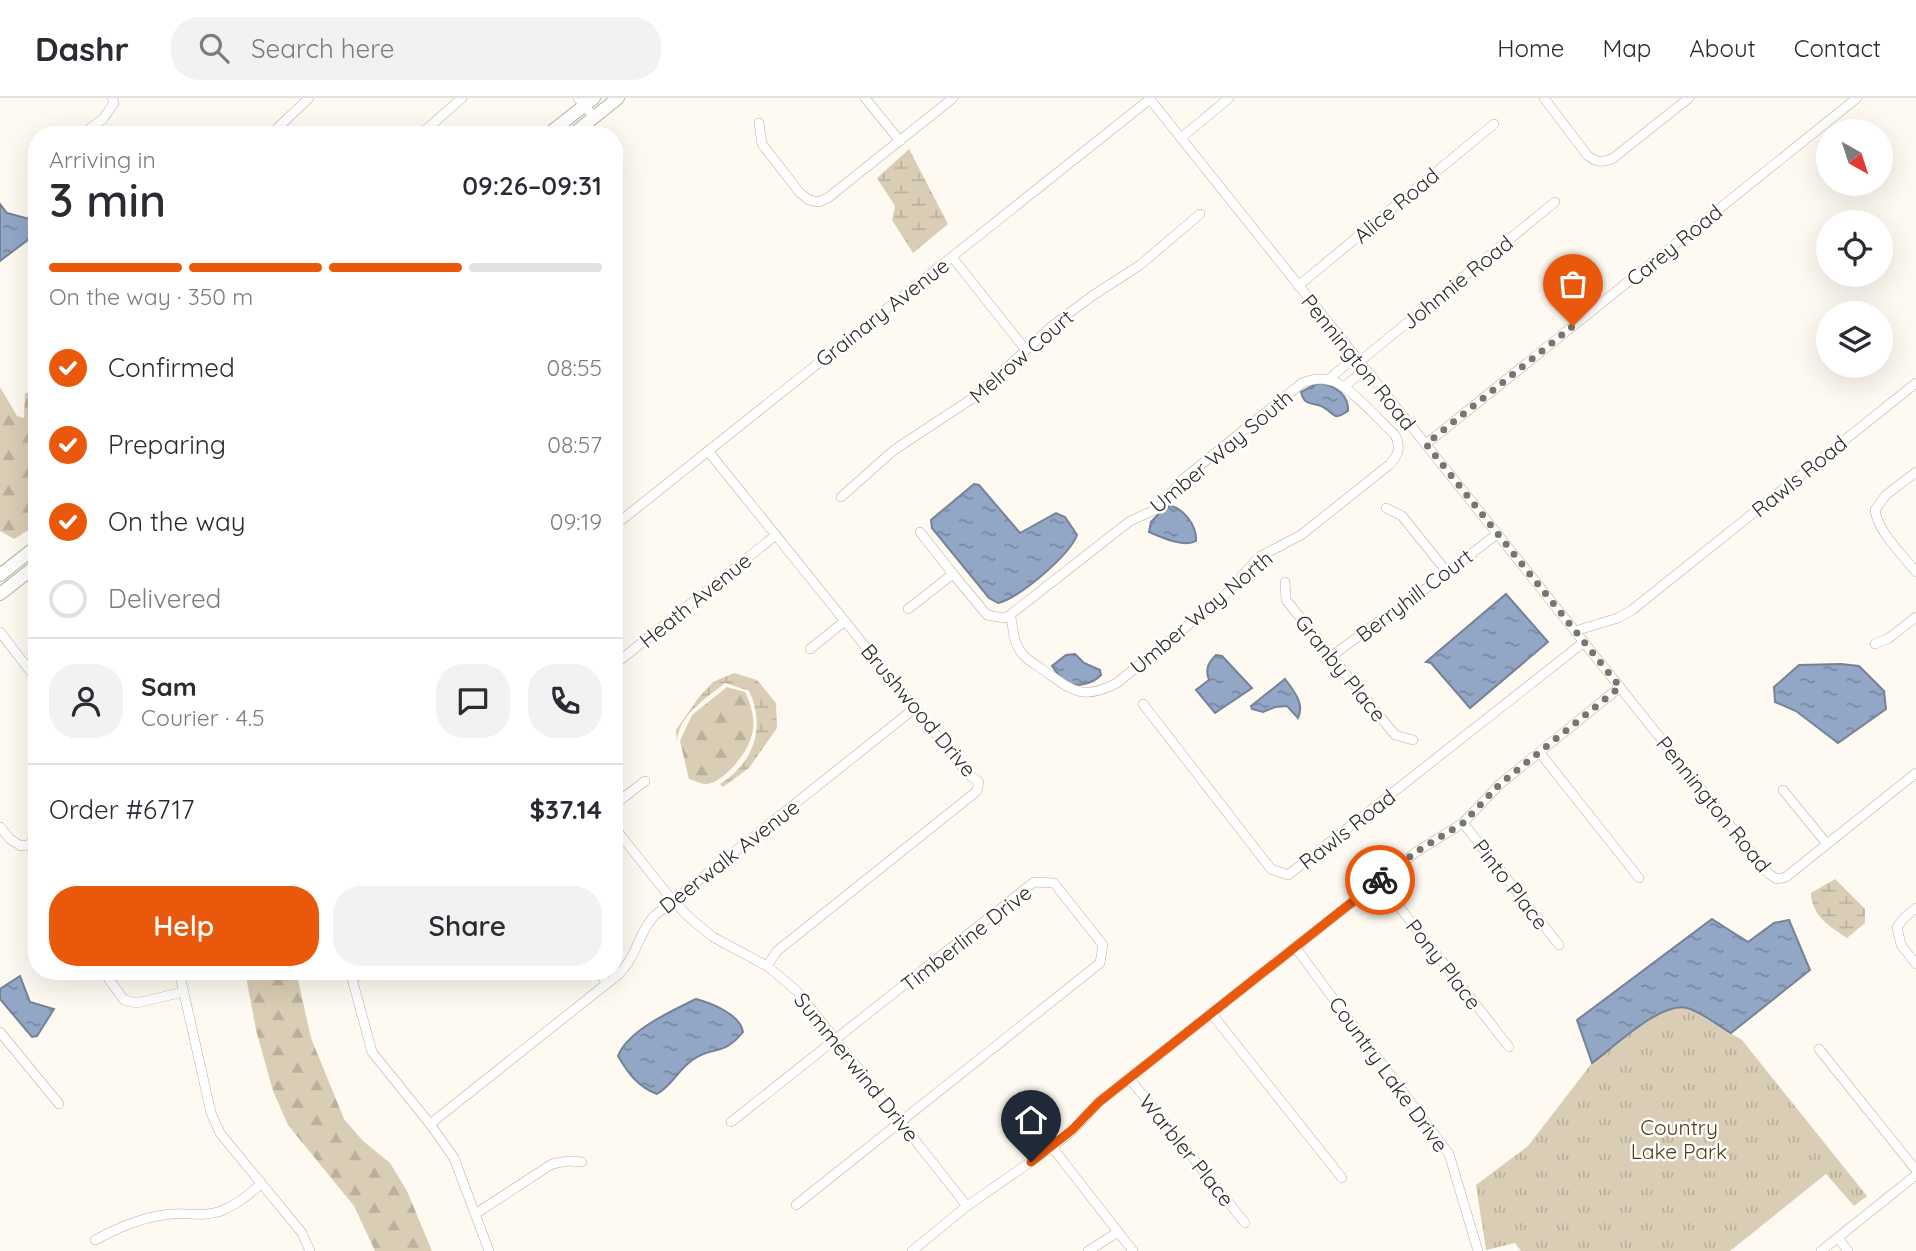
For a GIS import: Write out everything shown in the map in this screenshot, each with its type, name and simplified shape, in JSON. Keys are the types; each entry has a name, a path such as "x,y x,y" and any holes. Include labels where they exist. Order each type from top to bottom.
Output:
{"main road":[{"path":"583,126 618,98"},
{"path":"557,126 586,101"},
{"path":"0,575 28,553"},
{"path":"0,594 28,572"}],"street":[{"path":"93,126 103,119 114,103 112,98"},
{"path":"279,126 309,98"},
{"path":"430,126 462,98"},
{"path":"865,98 900,141"},
{"path":"759,123 762,144 800,193 809,200 819,202 829,197 953,98"},
{"path":"1181,138 1230,98"},
{"path":"1544,98 1587,155 1602,163 1612,159 1689,98"},
{"name":"Carey Road","path":"1426,444 1857,98"},
{"name":"Pennington Road","path":"1149,99 1769,874 1777,879 1786,877 1916,773"},
{"name":"Grainary Avenue","path":"623,519 1149,99"},
{"path":"586,101 594,117"},
{"name":"Alice Road","path":"1298,286 1494,124"},
{"name":"Johnnie Road","path":"1360,363 1555,202"},
{"name":"Melrow Court","path":"841,497 894,450 976,396 1076,307 1155,254 1200,214"},
{"path":"952,257 1026,350"},
{"path":"1328,380 1360,363"},
{"path":"1328,380 1344,387 1360,363"},
{"name":"Umber Way South","path":"1010,615 1130,521 1157,509 1182,480 1301,383 1314,379 1328,380"},
{"name":"Rawls Road","path":"1575,631 1618,618 1632,610 1916,383"},
{"name":"Umber Way North","path":"1010,615 1016,645 1021,654 1061,685 1094,692 1117,683 1226,595 1259,557 1301,535 1395,459 1399,450 1395,435 1344,387"},
{"name":"Brushwood Drive","path":"708,451 968,774 979,782 977,790 778,951 767,966"},
{"path":"1916,472 1886,495 1875,510 1881,528 1916,572"},
{"path":"1386,508 1402,516 1447,572"},
{"path":"920,532 987,615 1004,618 1010,615"},
{"name":"Berryhill Court","path":"1332,656 1497,534"},
{"name":"Heath Avenue","path":"623,657 776,535"},
{"path":"908,609 953,574"},
{"name":"Granby Place","path":"1284,582 1286,600 1395,735 1413,740"},
{"path":"1875,644 1889,638 1916,617"},
{"path":"810,649 845,621"},
{"path":"0,632 28,668"},
{"name":"Rawls Road","path":"1143,704 1271,869 1288,875 1584,642"},
{"path":"912,1251 967,1206 1052,1147 1099,1102 1416,852 1463,823 1500,784 1620,687"},
{"name":"Deerwalk Avenue","path":"623,969 630,963 646,925 915,708"},
{"path":"1540,753 1639,878"},
{"path":"623,798 645,781"},
{"path":"1783,790 1827,844"},
{"name":"Pinto Place","path":"1463,823 1559,945"},
{"path":"0,827 10,839 21,846 28,845"},
{"name":"Summerwind Drive","path":"623,838 673,901 713,937 767,966 797,991 967,1206"},
{"name":"Pony Place","path":"1379,881 1509,1047"},
{"name":"Timberline Drive","path":"731,1122 1034,883 1054,883 1103,945 1100,963 796,1205"},
{"path":"1916,908 1897,928 1901,945 1916,964"},
{"name":"Country Lake Drive","path":"1295,947 1449,1154 1478,1251"},
{"path":"110,980 124,1000 137,1003 184,992"},
{"path":"181,980 211,1113 220,1133 302,1233 310,1251"},
{"path":"352,980 372,1052 454,1158 489,1251"},
{"name":"Deerwalk Avenue","path":"430,1124 610,980"},
{"path":"1211,1013 1342,1178"},
{"path":"0,1032 59,1104"},
{"path":"1819,1049 1916,1170"},
{"name":"Warbler Place","path":"1129,1078 1245,1223"},
{"path":"1052,1147 1133,1251"},
{"path":"475,1214 552,1164 568,1161 582,1163"},
{"path":"1821,1251 1916,1175"},
{"path":"95,1240 146,1218 172,1214 202,1215 220,1211 239,1202 261,1184"},
{"path":"1088,1251 1118,1232"},
{"path":"1838,1238 1848,1251"}],"green space":[{"path":"909,149 948,224 913,253 892,220 895,206 877,178"},
{"path":"0,387 17,416 24,418 25,393 28,393 28,530 14,539 0,531"},
{"path":"734,673 757,680 776,703 777,728 749,768 723,787 720,784 741,766 754,743 756,718 749,691 725,683 686,717 678,735 677,745 676,730 699,697 713,682"},
{"path":"727,687 745,692 750,704 753,725 749,744 737,762 721,778 709,784 689,779 680,741 692,715"},
{"path":"1835,879 1865,909 1865,923 1847,938 1823,920 1812,901 1811,893"},
{"path":"247,980 298,980 311,1038 344,1119 363,1141 390,1163 407,1191 432,1251 375,1251 354,1206 288,1125 273,1091 256,1030"},
{"name":"Country Lake Park","path":"1686,1007 1742,1040 1867,1196 1854,1206 1826,1174 1730,1251 1521,1251 1515,1243 1486,1250 1476,1185 1528,1146 1592,1063 1667,1009"}],"water":[{"path":"0,204 7,213 28,219 28,240 0,261"},
{"path":"1323,383 1341,393 1348,405 1348,411 1336,416 1305,400 1301,392"},
{"path":"974,484 979,485 1020,533 1056,513 1065,517 1077,535 1064,554 1042,575 1007,600 998,603 989,598 932,528 931,520"},
{"path":"1167,505 1178,509 1188,518 1196,541 1179,543 1149,532 1151,522"},
{"path":"1506,594 1548,642 1470,708 1431,663 1426,662"},
{"path":"1075,654 1084,663 1100,670 1101,675 1083,684 1067,683 1063,680 1052,666 1066,655"},
{"path":"1216,655 1222,656 1252,688 1215,713 1196,690 1209,680 1208,666"},
{"path":"1799,665 1859,666 1884,691 1886,709 1838,743 1796,711 1775,702 1774,687"},
{"path":"1285,679 1299,703 1298,718 1287,706 1263,712 1252,709 1251,706"},
{"path":"1712,919 1748,942 1774,923 1789,920 1810,970 1731,1033 1692,1010 1676,1008 1651,1018 1592,1063 1577,1020"},
{"path":"20,976 30,1002 54,1009 37,1036 32,1037 0,999 0,989"},
{"path":"696,999 717,1006 731,1015 743,1032 730,1045 701,1055 689,1063 657,1094 644,1088 618,1056 623,1047 663,1015"}],"way so far":[{"path":"1380,880 1416,852 1463,823 1500,784 1620,687 1426,444 1573,326"}],"route":[{"path":"1031,1162 1072,1130 1099,1102 1380,880"}]}
